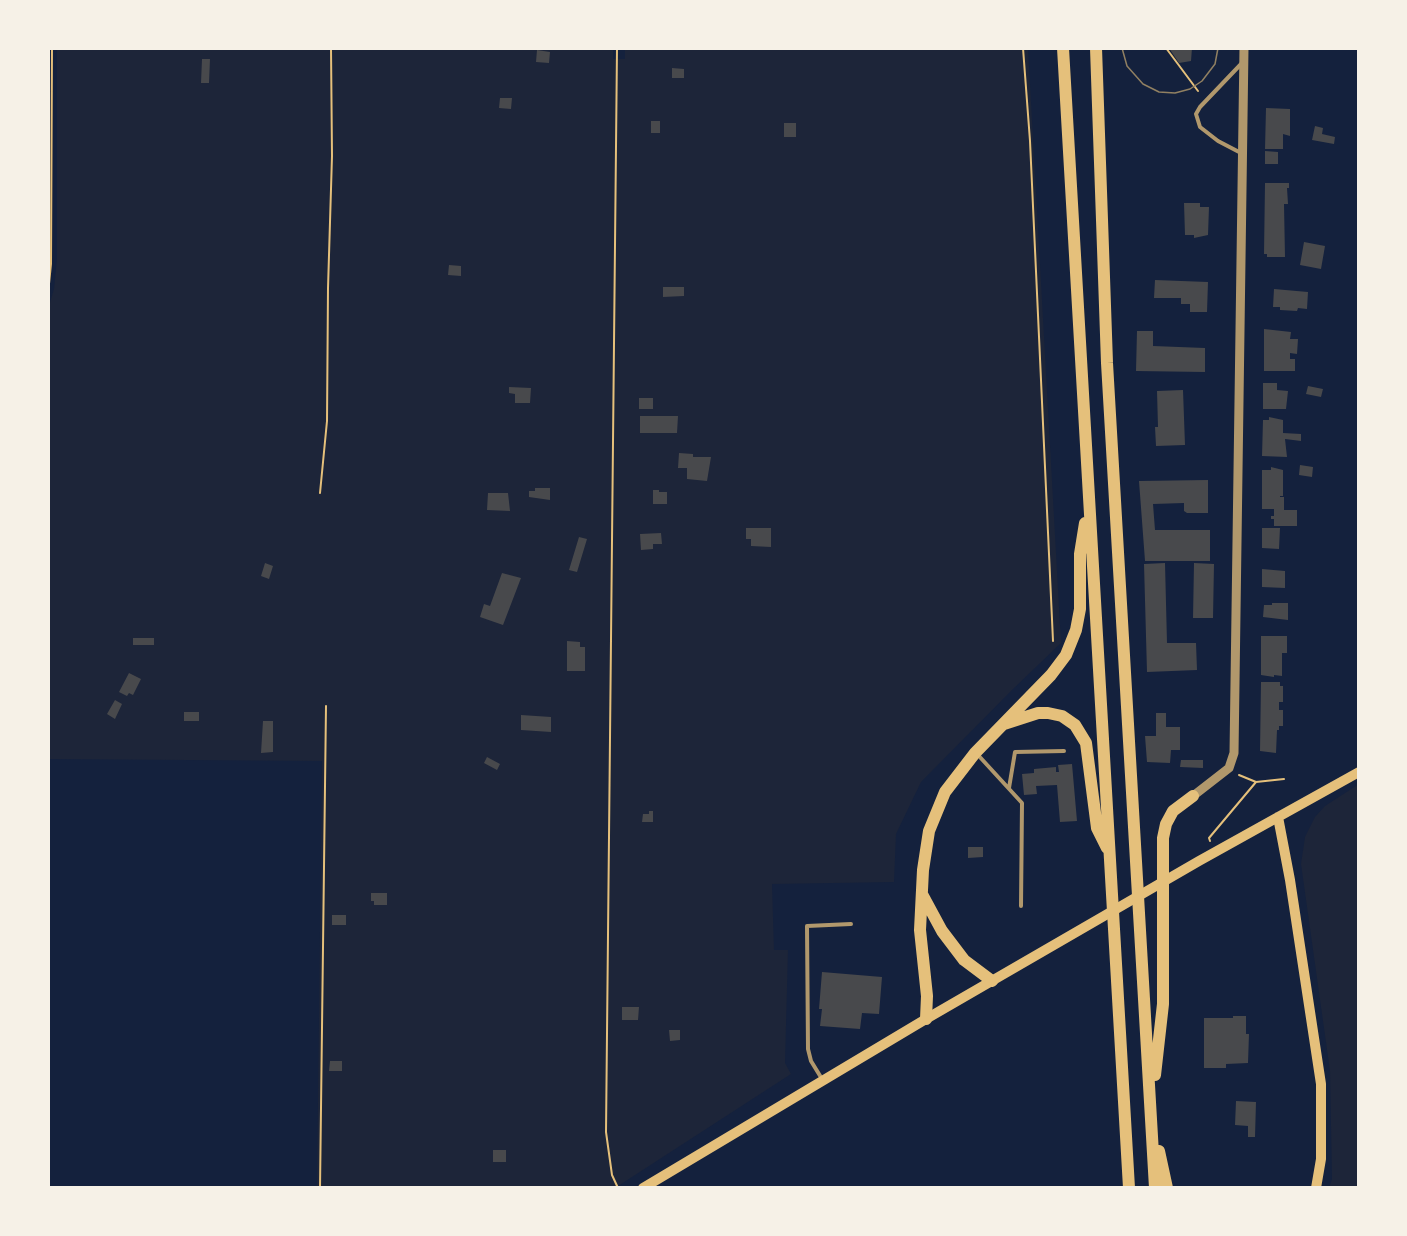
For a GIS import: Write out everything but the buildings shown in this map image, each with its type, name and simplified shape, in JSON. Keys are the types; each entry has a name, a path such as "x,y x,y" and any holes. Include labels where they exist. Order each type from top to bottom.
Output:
{"highway":[{"path":"1063,48 1129,1188"},
{"path":"1096,48 1107,363 1155,1188"},
{"path":"926,1019 927,996 920,930 923,870 929,831 945,792 975,753 1051,675 1072,643 1080,609 1080,554 1089,501"},
{"path":"1003,724 1048,712 1062,716 1075,725 1086,743 1097,828 1110,855"},
{"path":"1167,1188 1151,1112 1162,1004 1163,837 1166,824 1173,811 1193,796"},
{"path":"922,893 942,931 964,960 992,981"}],"main road":[{"path":"643,1188 926,1019 1199,861 1359,772"},
{"path":"1278,818 1290,880 1321,1084 1321,1159 1316,1188"}],"street":[{"path":"1193,796 1229,768 1234,753 1244,48"}],"lane":[{"path":"1244,61 1196,114 1200,127 1218,141 1244,154"},
{"path":"1009,789 1015,752 1064,751"},
{"path":"975,753 1022,803 1021,906"},
{"path":"823,1080 811,1061 808,1049 807,926 851,924"}],"path":[{"path":"48,294 51,264 52,48"},
{"path":"320,493 327,422 332,156 331,48"},
{"path":"617,48 606,1132 612,1175 618,1188"},
{"path":"1023,48 1053,641"},
{"path":"1166,48 1198,91"},
{"path":"320,1188 326,706"},
{"path":"1229,768 1242,777 1256,782 1284,779"},
{"path":"1210,841 1209,838 1256,782"}],"shaded area":[{"path":"57,48 613,48 613,59 625,59 625,48 1028,48 1061,643 921,782 896,834 894,882 772,884 774,950 788,950 785,1063 791,1074 615,1188 317,1188 322,761 48,759 48,309 54,289 57,258"},
{"path":"1359,784 1359,1188 1329,1188 1332,1179 1330,1071 1301,864 1305,837 1315,817 1325,806"}],"tram line":[{"path":"1122,48 1127,66 1143,84 1159,92 1175,93 1190,89 1202,81 1215,64 1218,48"}]}
